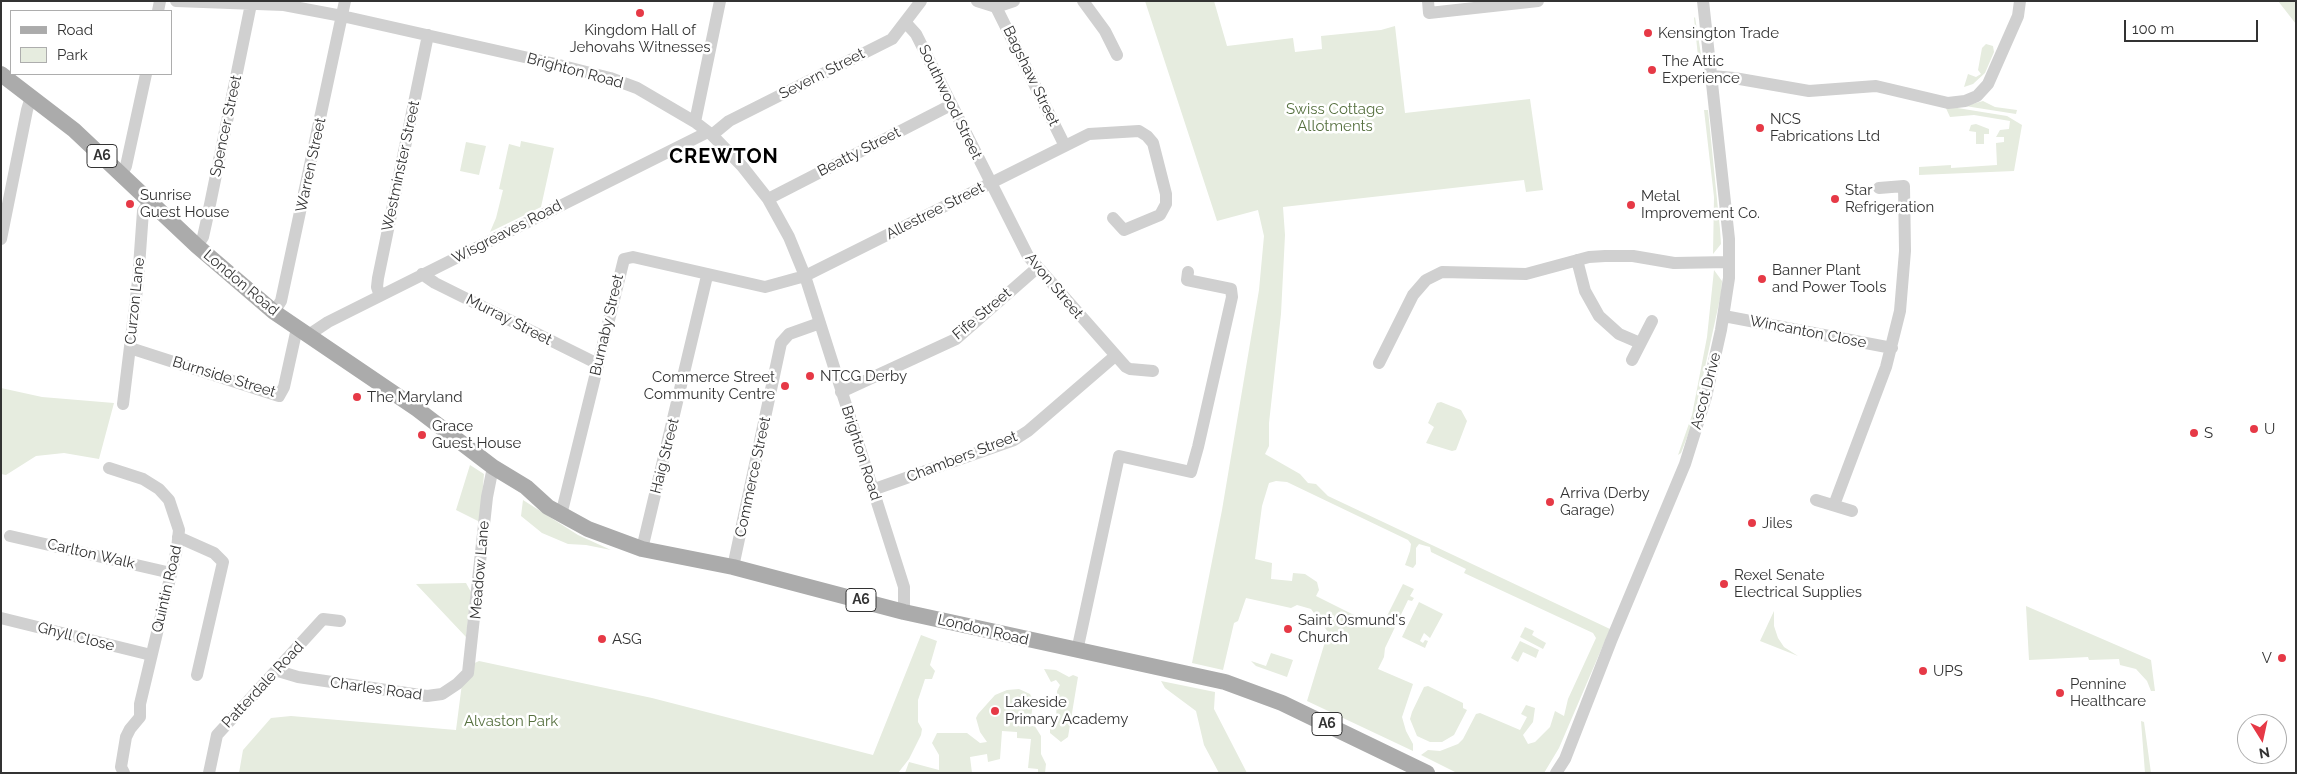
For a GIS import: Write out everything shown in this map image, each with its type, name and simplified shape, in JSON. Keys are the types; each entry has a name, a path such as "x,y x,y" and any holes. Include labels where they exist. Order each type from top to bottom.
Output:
{"main road":[{"name":"London Road","path":"1,74 74,130 197,246 274,312 417,409 496,469 507,481 520,490 561,515 603,536 642,549 733,567 904,612 1224,682 1282,703 1427,773"}],"street":[{"name":"Brighton Road","path":"176,1 284,5 428,35 610,78 637,88 710,133 742,166 768,199 789,237 806,276 904,587 904,612"},
{"name":"Warren Street","path":"274,312 281,301 345,1"},
{"path":"695,122 720,1"},
{"name":"Severn Street","path":"710,133 729,121 892,39 921,1"},
{"path":"976,1 996,7 1014,1"},
{"path":"1083,1 1105,31 1116,55"},
{"path":"1428,7 1538,1"},
{"name":"Ascot Drive","path":"1556,773 1565,759 1611,640 1685,464 1706,397 1724,316 1729,262 1727,218 1703,1"},
{"path":"1712,76 1809,91 1876,86 1948,103 1959,102 1977,96 1984,90 2018,16 2020,1"},
{"name":"Spencer Street","path":"197,246 203,237 251,4"},
{"name":"Bagshaw Street","path":"996,7 1065,146"},
{"name":"Southwood Street","path":"906,23 916,34 990,183"},
{"name":"Westminster Street","path":"380,296 377,287 380,269 428,35"},
{"path":"122,174 126,166 146,75"},
{"path":"1,239 26,110 31,97"},
{"name":"Beatty Street","path":"768,199 951,105"},
{"name":"Allestree Street","path":"806,276 1089,134 1099,132 1139,132 1150,139 1166,194 1166,204 1160,215 1127,235 1113,218"},
{"name":"Wisgreaves Road","path":"302,332 319,326 710,133"},
{"name":"Avon Street","path":"990,183 1023,249 1037,268 1115,356 1139,376 1153,371"},
{"path":"1834,505 1866,425 1892,348 1900,311 1903,284 1904,186 1879,188"},
{"name":"Curzon Lane","path":"123,404 143,211 150,201"},
{"path":"1378,363 1413,295 1426,280 1437,273 1452,270 1526,274 1597,256 1624,256 1674,263 1729,262"},
{"name":"Burnaby Street","path":"561,515 624,260 633,257 707,276 765,287 806,276"},
{"path":"1577,260 1585,291 1600,316 1619,334 1640,343"},
{"name":"Fife Street","path":"842,392 956,338 1037,268"},
{"path":"1077,651 1119,456 1191,472 1232,297 1231,289 1187,280 1188,272"},
{"name":"Murray Street","path":"422,274 435,283 598,364"},
{"name":"Haig Street","path":"642,549 707,276"},
{"name":"Wincanton Close","path":"1724,316 1892,348"},
{"path":"1632,360 1652,321"},
{"name":"Commerce Street","path":"733,567 781,343 789,334 820,323"},
{"name":"Burnside Street","path":"130,348 279,396 284,387 302,332"},
{"name":"Chambers Street","path":"872,490 1014,440 1028,431 1115,356"},
{"name":"Quintin Road","path":"109,468 143,479 164,495 176,516 178,537 140,704 140,717 130,728 126,737 121,767 124,773"},
{"name":"Meadow Lane","path":"468,673 487,497 496,469"},
{"path":"1816,500 1852,511"},
{"name":"Carlton Walk","path":"10,536 171,573"},
{"path":"178,537 214,553 223,562 197,675"},
{"name":"Ghyll Close","path":"1,618 151,655"},
{"name":"Patterdale Road","path":"209,773 217,736 278,671 323,619 340,621"},
{"name":"Charles Road","path":"278,671 298,677 432,696 449,690 468,673"},
{"name":"Ascot Drive","path":"1565,759 1565,773"}],"green space":[{"name":"Swiss Cottage Allotments","path":"1145,1 1214,1 1227,46 1293,38 1295,52 1322,49 1321,36 1381,30 1395,26 1405,113 1530,99 1543,190 1526,192 1524,180 1283,207 1285,235 1281,314 1269,423 1269,446 1265,454 1300,474 1308,483 1316,484 1328,496 1610,629 1559,748 1544,773 1457,773 1421,755 1428,750 1440,751 1458,744 1463,739 1476,714 1480,713 1520,730 1527,717 1521,714 1526,705 1535,708 1533,722 1523,735 1528,744 1535,742 1550,727 1555,711 1564,716 1568,699 1596,638 1593,633 1464,573 1466,569 1431,552 1430,547 1419,544 1416,548 1416,564 1413,568 1405,565 1411,544 1408,540 1287,482 1276,481 1269,483 1262,506 1255,559 1272,563 1271,579 1292,581 1293,573 1305,574 1317,582 1319,590 1316,596 1372,624 1376,618 1384,622 1403,584 1414,589 1410,596 1414,598 1412,601 1408,600 1385,648 1384,657 1378,669 1413,684 1402,717 1406,731 1413,744 1413,751 1307,701 1328,632 1311,609 1297,605 1291,608 1246,598 1238,621 1234,623 1223,670 1192,663 1222,510 1259,290 1264,236 1258,210 1217,221"},
{"path":"2278,1 2296,1 2296,24"},
{"path":"1694,18 1702,61 1699,66"},
{"path":"1986,44 1993,46 1994,52 1985,73 1973,84 1964,87 1968,74 1976,77 1981,74 1978,70 1982,48"},
{"path":"1983,101 1995,107 2017,110 2016,114 1965,106"},
{"path":"1945,106 2007,116 2022,125 2014,171 1919,175 1919,167 1951,165 1951,168 1997,165 1996,143 2004,142 2004,137 1996,137 2000,130 2009,129 2010,121 1974,115 1950,117"},
{"path":"1704,110 1708,110 1721,244 1713,254 1714,197"},
{"path":"1976,124 1989,129 1989,134 1984,134 1984,144 1976,144 1976,132 1969,131 1971,125"},
{"path":"521,141 554,148 541,207 490,232 496,218 503,190 499,189 509,144 520,147"},
{"path":"466,142 486,146 479,175 460,171"},
{"path":"1714,270 1722,281 1721,294 1693,422 1681,453 1678,455 1692,415 1707,337"},
{"path":"1,388 42,397 114,403 99,459 64,453 36,456 6,475 1,474"},
{"path":"1441,402 1461,410 1467,421 1456,450 1452,451 1426,443 1434,427 1428,423 1437,403"},
{"path":"470,465 484,474 480,522 456,510"},
{"path":"523,500 578,535 611,550 568,544 542,533 521,516"},
{"path":"466,583 471,592 466,637 416,584"},
{"path":"1419,602 1443,614 1430,638 1424,633 1420,641 1423,643 1425,640 1428,641 1425,648 1402,637"},
{"path":"2026,606 2151,660 2155,691 2151,691 2147,681 2136,669 2120,665 2119,659 2089,660 2088,657 2029,660"},
{"path":"1774,611 1774,626 1778,638 1784,647 1798,656 1760,641"},
{"path":"1525,627 1534,631 1532,635 1546,643 1543,649 1520,637"},
{"name":"Alvaston Park","path":"921,635 937,641 930,665 935,671 932,679 925,679 918,700 918,722 922,729 921,735 909,759 898,773 239,773 243,750 271,718 291,716 456,730 464,668 479,661 652,698 873,755"},
{"path":"1520,641 1539,650 1536,658 1523,652 1518,662 1511,658"},
{"path":"1271,653 1293,660 1287,677 1256,666 1251,661 1266,666"},
{"path":"1044,669 1056,670 1069,677 1073,675 1078,677 1068,737 1061,742 1050,733 1050,721 1056,722 1057,691 1060,685 1056,680 1051,682"},
{"path":"1161,681 1215,692 1214,709 1247,773 1219,773 1204,745 1196,711 1165,688"},
{"path":"1428,686 1463,703 1463,708 1467,710 1454,735 1442,742 1430,742 1417,736 1410,719 1424,687"},
{"path":"1019,689 1030,694 1033,700 1031,720 1041,736 1041,754 1046,764 1045,773 1038,773 1038,769 1028,768 1031,739 1017,738 1017,732 1002,731 1000,759 988,762 987,754 970,757 972,773 905,773 909,762 939,770 939,755 932,743 937,733 967,733 980,743 987,742 980,732 976,718 978,714 995,695 1007,690"},
{"path":"2141,721 2144,722 2151,773 2145,773"}],"place":[{"name":"Kingdom Hall of Jehovahs Witnesses","path":"640,13"},
{"name":"Kensington Trade","path":"1648,33"},
{"name":"The Attic Experience","path":"1652,70"},
{"name":"NCS Fabrications Ltd","path":"1760,128"},
{"name":"Star Refrigeration","path":"1835,199"},
{"name":"Sunrise Guest House","path":"130,204"},
{"name":"Metal Improvement Co.","path":"1631,205"},
{"name":"Banner Plant and Power Tools","path":"1762,279"},
{"name":"NTCG Derby","path":"810,376"},
{"name":"Commerce Street Community Centre","path":"785,386"},
{"name":"The Maryland","path":"357,397"},
{"name":"U","path":"2254,429"},
{"name":"S","path":"2194,433"},
{"name":"Grace Guest House","path":"422,435"},
{"name":"Arriva (Derby Garage)","path":"1550,502"},
{"name":"Jiles","path":"1752,523"},
{"name":"Rexel Senate Electrical Supplies","path":"1724,584"},
{"name":"Saint Osmund's Church","path":"1288,629"},
{"name":"ASG","path":"602,639"},
{"name":"V","path":"2282,658"},
{"name":"UPS","path":"1923,671"},
{"name":"Pennine Healthcare","path":"2060,693"},
{"name":"Lakeside Primary Academy","path":"995,711"}],"district":[{"name":"CREWTON","path":"724,157"}]}
